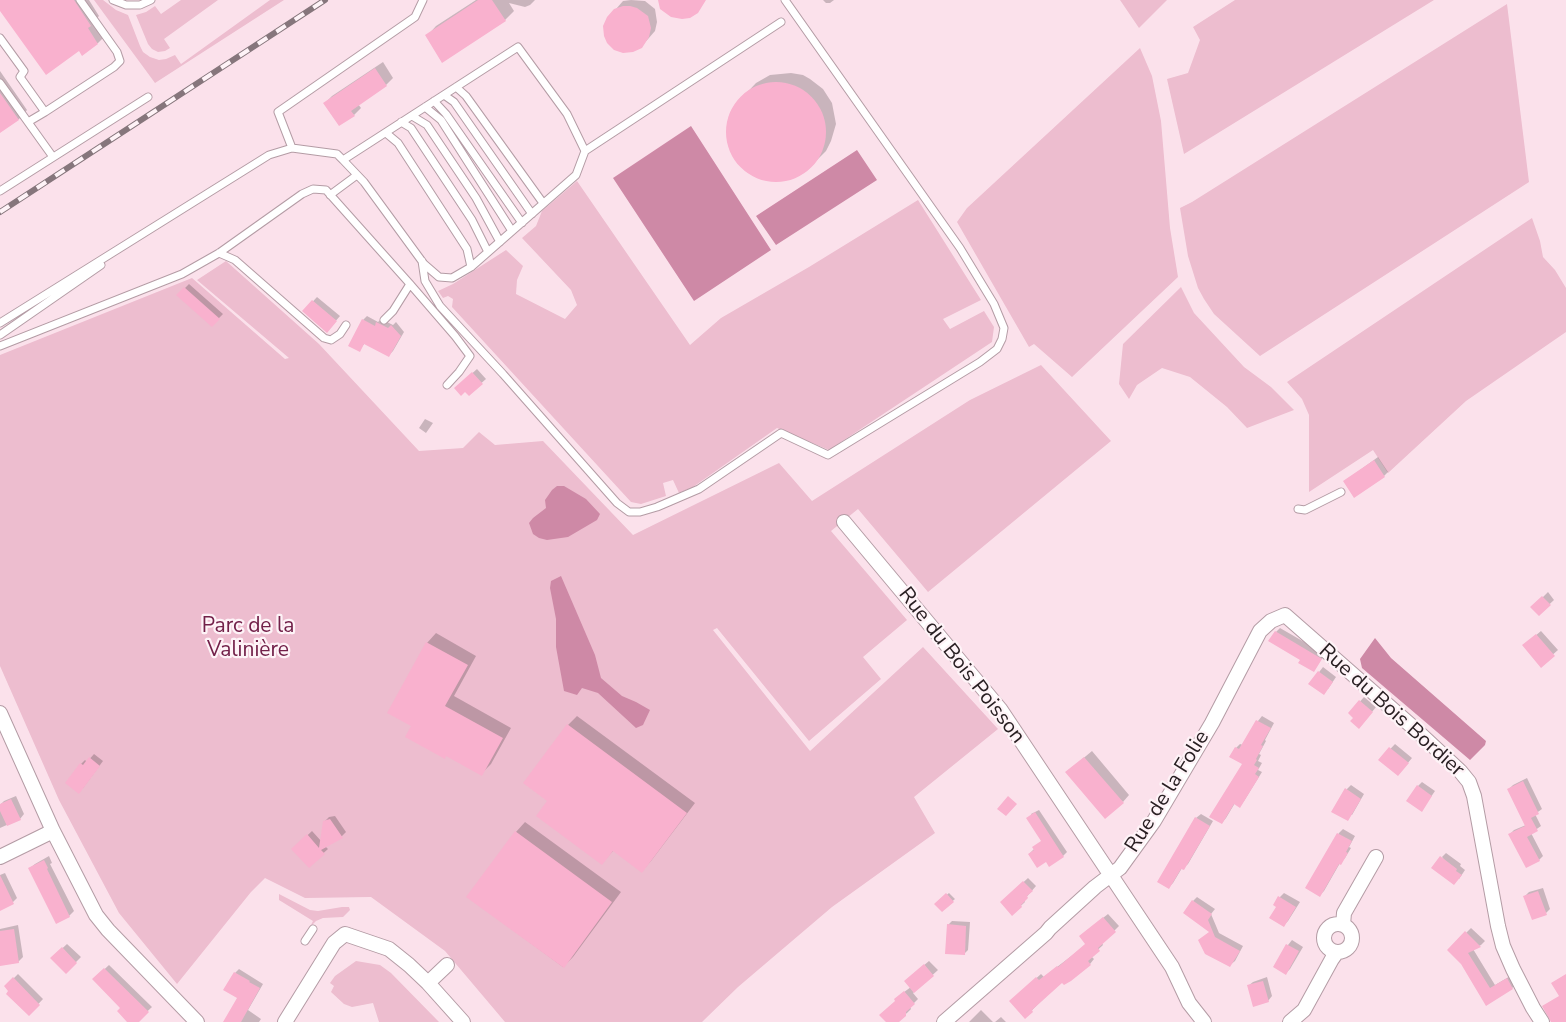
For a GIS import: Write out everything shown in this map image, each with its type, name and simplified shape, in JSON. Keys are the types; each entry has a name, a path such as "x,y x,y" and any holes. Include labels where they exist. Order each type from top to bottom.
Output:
{"street":[{"name":"Rue du Bois Poisson","path":"844,522 1000,709 1172,967 1189,1003 1204,1022"},
{"name":"Rue de la Folie","path":"944,1022 1095,887 1120,868 1154,821 1212,723 1260,631 1271,621 1285,615"},
{"name":"Rue du Bois Bordier","path":"1285,615 1415,729 1469,782 1474,796 1503,946 1542,1022"},
{"path":"0,713 53,831 96,915 198,1022"},
{"path":"0,857 53,831"},
{"path":"1343,925 1344,913 1376,856"},
{"path":"1290,1022 1304,1010 1337,952 1346,949 1352,942 1352,933 1343,925 1329,927 1325,935 1324,940 1329,948 1337,952"},
{"path":"285,1022 334,943 345,934 389,949 409,965 463,1022"},
{"path":"428,984 447,965"}],"lane":[{"path":"28,122 120,61 117,52 80,0"},
{"path":"113,0 126,5 151,0"},
{"path":"292,148 278,112 415,17 423,0"},
{"path":"422,261 425,281 440,306 617,502 629,512 640,512 657,507 699,489 781,434 828,455 980,362 997,349 1002,339 1004,328 994,304 960,248 785,0"},
{"path":"0,322 269,155 292,148 337,154 364,182 422,261 439,277 452,278 471,267 576,175 585,151 781,22"},
{"path":"0,38 24,71 20,77 45,112"},
{"path":"343,160 518,47 567,114 585,151"},
{"path":"0,83 53,157"},
{"path":"456,87 466,96 543,203"},
{"path":"444,95 454,102 532,214"},
{"path":"0,191 148,97"},
{"path":"434,101 446,114 522,223"},
{"path":"425,107 441,120 512,231"},
{"path":"412,116 427,125 476,198 500,242"},
{"path":"401,122 411,129 472,220 488,252"},
{"path":"386,133 398,143 467,249 471,267"},
{"path":"330,195 357,175"},
{"path":"0,346 182,274 219,253 302,194 313,189 326,190 410,284 470,356 447,385"},
{"path":"0,335 172,215"},
{"path":"219,253 235,260 324,338 331,340 340,334 346,325"},
{"path":"384,320 393,311 410,284"},
{"path":"1298,509 1305,510 1341,492"},
{"path":"305,942 313,929"}],"green space":[{"path":"94,0 103,0 116,10 128,15 143,52 159,60 175,55 181,64 270,0 284,0 155,83"},
{"path":"181,0 218,0 164,39 170,48 158,52 152,49 136,15 155,6 161,14"},
{"path":"1120,0 1167,0 1139,28"},
{"path":"1235,0 1434,0 1184,154 1167,79 1188,73 1200,40 1193,27"},
{"path":"1507,4 1529,182 1260,356 1214,314 1198,288 1188,256 1180,208"},
{"path":"1140,48 1152,76 1161,121 1170,228 1178,277 1072,377 1034,344 1029,347 957,222 967,208"},
{"path":"577,181 690,345 721,318 918,200 981,300 943,319 950,329 984,311 994,327 992,342 829,450 777,428 693,487 679,493 673,480 663,483 666,496 641,504 631,502 452,307 453,299 448,296 443,298 438,291 506,250 523,266 517,280 516,294 565,319 577,305 571,290 522,238 536,226 542,211"},
{"path":"1532,218 1543,257 1555,270 1566,288 1566,332 1466,401 1388,473 1373,450 1309,492 1309,415 1302,399 1287,382"},
{"name":"Parc de la Valinière","path":"226,261 319,344 419,451 463,448 479,432 495,445 543,441 633,535 779,463 812,501 970,400 1041,365 1111,441 928,592 858,509 831,531 907,620 863,657 881,679 809,741 717,628 713,630 810,751 923,647 998,729 914,797 935,833 832,907 738,987 702,1022 505,1022 445,951 371,897 305,898 265,878 251,892 177,984 119,913 59,800 0,666 0,355 192,278 285,359 289,358 197,280"},
{"path":"1181,287 1194,313 1244,367 1271,387 1294,410 1247,428 1227,407 1190,377 1162,368 1137,385 1129,399 1119,384 1123,344"},
{"path":"279,894 310,910 349,907 350,910 343,917 323,918 310,927 313,921 279,900"},
{"path":"356,961 380,965 391,973 439,1022 379,1022 373,1003 352,1007 344,1004 331,992 334,986 330,983 335,976"}],"shaded area":[{"path":"691,126 771,250 694,301 613,178"},
{"path":"857,150 877,180 776,245 756,216"},
{"path":"557,486 564,486 586,499 600,514 597,520 568,537 547,540 539,538 533,534 529,523 546,508 545,500"},
{"path":"561,576 595,655 601,678 622,696 650,710 643,725 636,728 598,693 582,688 577,695 564,691 556,647 556,619 550,588 551,581"},
{"path":"1375,638 1391,658 1486,741 1485,745 1470,760 1362,668 1360,659"}],"building":[{"path":"0,0 74,0 91,26 88,28 98,44 82,56 79,51 46,75 0,11"},
{"path":"478,0 492,0 506,21 442,63 425,35"},
{"path":"658,0 706,0 698,13 690,18 682,19 671,17 660,9"},
{"path":"623,6 637,8 648,16 651,28 649,37 642,48 633,52 623,53 614,50 604,36 603,26 607,17 614,9"},
{"path":"375,68 387,86 351,111 355,116 339,126 323,103"},
{"path":"776,82 795,86 812,96 822,113 826,132 822,151 812,168 795,178 776,182 757,178 740,168 730,151 726,132 730,113 740,96 757,86"},
{"path":"0,93 19,120 0,133"},
{"path":"184,287 220,319 212,327 176,295"},
{"path":"312,300 337,321 327,333 302,311"},
{"path":"362,319 375,326 376,322 388,328 391,325 401,336 389,357 364,344 360,352 348,346"},
{"path":"472,372 483,384 469,396 465,392 461,396 454,388"},
{"path":"1374,460 1385,477 1354,498 1343,481"},
{"path":"1542,596 1551,605 1539,616 1530,607"},
{"path":"1275,631 1322,659 1314,672 1298,663 1300,660 1268,641"},
{"path":"1536,634 1555,656 1541,668 1522,645"},
{"path":"426,642 468,665 445,706 503,738 482,776 405,737 411,726 387,713"},
{"path":"1318,671 1333,682 1324,695 1308,684"},
{"path":"1359,700 1373,712 1359,729 1350,721 1353,718 1348,713"},
{"path":"1256,720 1271,728 1261,745 1263,746 1254,765 1259,768 1255,774 1259,777 1240,808 1234,804 1222,824 1209,817 1242,764 1229,757 1235,747 1239,749"},
{"path":"567,724 687,813 642,873 613,851 602,865 536,816 547,801 523,783"},
{"path":"1389,747 1409,763 1398,776 1378,760"},
{"path":"89,757 100,766 79,794 65,783 80,763 83,765"},
{"path":"1084,757 1124,803 1105,819 1065,772"},
{"path":"1523,781 1539,814 1531,818 1538,831 1527,837 1540,861 1526,868 1508,834 1525,826 1507,789"},
{"path":"1417,785 1432,796 1422,812 1406,801"},
{"path":"1345,788 1361,799 1348,821 1331,812"},
{"path":"1008,796 1017,804 1006,816 997,809"},
{"path":"11,799 21,820 7,826 0,811 0,804"},
{"path":"1035,812 1064,857 1049,867 1046,862 1037,868 1028,854 1034,850 1032,847 1041,841 1026,818"},
{"path":"1195,817 1210,826 1184,870 1181,869 1169,889 1157,882"},
{"path":"330,819 343,838 321,850 325,854 309,868 291,849 307,834 319,848 323,821"},
{"path":"515,831 612,902 564,968 466,897"},
{"path":"1337,833 1352,841 1346,852 1348,853 1320,897 1305,888"},
{"path":"1440,856 1462,875 1454,885 1431,868"},
{"path":"44,860 70,917 56,924 28,868"},
{"path":"0,875 14,904 0,911"},
{"path":"1023,881 1033,891 1027,896 1022,907 1012,916 1000,902"},
{"path":"1538,891 1547,915 1532,920 1523,896"},
{"path":"946,893 954,902 942,912 934,904"},
{"path":"1278,896 1296,907 1284,927 1269,918 1276,907 1273,905"},
{"path":"1192,900 1212,914 1208,920 1215,937 1240,951 1230,967 1205,954 1198,940 1209,932 1183,913"},
{"path":"1103,917 1116,932 1098,948 1100,951 1088,961 1091,965 1071,981 1064,985 1062,983 1025,1019 1009,1001 1036,977 1039,980 1085,944 1079,936"},
{"path":"947,924 966,926 965,955 945,954"},
{"path":"14,929 19,963 0,966 0,931"},
{"path":"1465,931 1481,947 1468,953 1490,988 1507,978 1513,989 1486,1006 1461,964 1447,950"},
{"path":"1286,944 1299,951 1286,975 1273,967"},
{"path":"62,947 77,963 66,974 50,958"},
{"path":"924,964 934,976 914,993 904,981"},
{"path":"104,968 149,1012 139,1022 127,1022 117,1011 120,1008 92,979"},
{"path":"234,972 260,988 241,1022 223,1022 237,998 223,990"},
{"path":"1566,974 1566,1022 1551,1022 1542,1006 1559,996 1551,983"},
{"path":"13,977 40,1005 29,1016 6,994 8,991 4,986"},
{"path":"1263,981 1269,1002 1253,1007 1247,985"},
{"path":"904,991 915,1004 899,1022 886,1022 879,1015"}],"railway":[{"path":"0,212 325,0"}]}
